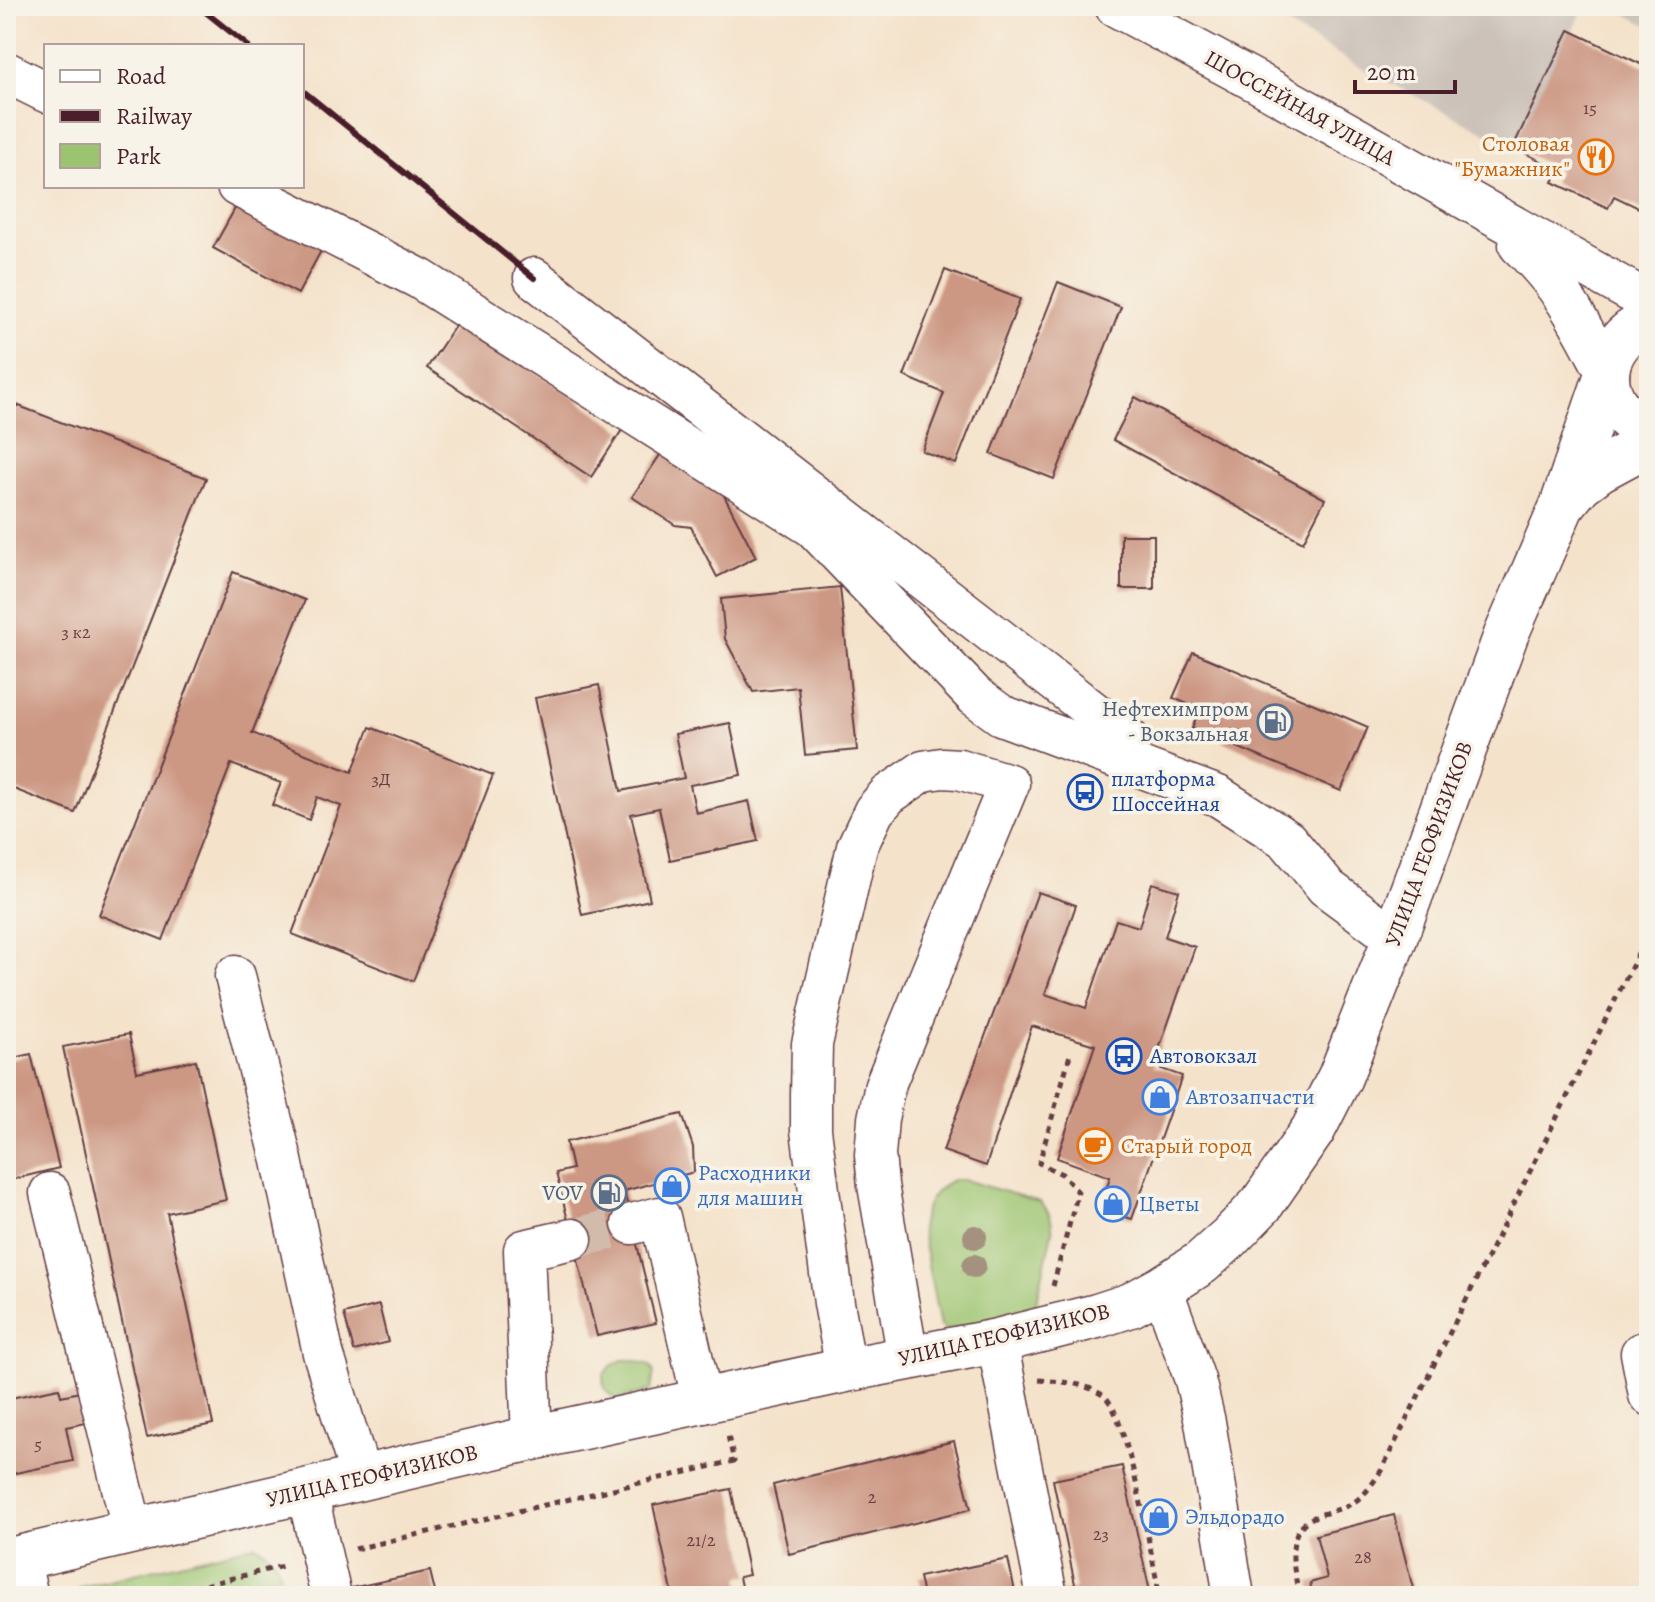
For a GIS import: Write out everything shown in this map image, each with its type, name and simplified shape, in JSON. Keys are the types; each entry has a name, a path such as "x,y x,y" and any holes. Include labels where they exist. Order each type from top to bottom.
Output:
{"main road":[{"path":"1562,506 1610,358 1619,340 1633,328 1649,321"},
{"path":"1607,374 1609,393 1618,411 1633,424 1649,431"},
{"name":"УЛИЦА ГЕОФИЗИКОВ","path":"18,1571 133,1532 532,1438 846,1370 908,1358 1001,1359 1097,1316 1131,1305 1201,1263 1261,1205 1304,1143 1340,1077 1395,938 1506,635 1562,506 1580,484 1599,470 1649,443"}],"street":[{"name":"ШОССЕЙНАЯ УЛИЦА","path":"1115,6 1649,302"},
{"path":"6,72 44,91"},
{"path":"241,188 420,279 813,527 975,696 1001,715 1218,796 1287,840 1326,887 1395,938"},
{"name":"ШОССЕЙНАЯ УЛИЦА","path":"1484,211 1560,288 1607,374"},
{"path":"534,278 1130,740"},
{"path":"846,1370 811,1130 812,1044 848,879 857,847 874,811 888,795 923,771 959,769 1009,784 885,1085 878,1119 875,1155 878,1185 908,1358"},
{"path":"235,976 281,1156 323,1353 361,1477"},
{"path":"50,1193 133,1532"},
{"path":"632,1224 660,1217 703,1403"},
{"path":"532,1438 524,1250 572,1239"},
{"path":"1162,1288 1195,1380 1205,1422 1234,1596"},
{"path":"1649,1351 1641,1353 1649,1395"},
{"path":"1001,1359 1047,1596"},
{"path":"307,1492 331,1596"}],"path":[{"path":"1299,1596 1293,1547 1298,1532 1309,1519 1341,1510 1357,1501 1381,1471 1649,932"},
{"path":"1052,1292 1078,1192 1062,1174 1039,1163 1070,1055"},
{"path":"1001,1359 1076,1383 1106,1397 1122,1427 1160,1596"},
{"path":"159,1596 734,1461 728,1436 744,1433"}],"shaded area":[{"path":"1255,6 1585,6 1513,147 1358,66"},
{"path":"1609,6 1649,6 1649,26"}],"green space":[{"path":"952,1180 965,1180 1040,1202 1048,1212 1052,1232 1037,1300 1025,1316 945,1330 940,1326 921,1229 930,1200"},
{"path":"622,1360 650,1365 654,1372 651,1390 617,1400 610,1395 603,1375"},
{"path":"255,1545 265,1550 281,1575 185,1596 76,1596 80,1587"}],"building":[{"path":"1569,30 1649,68 1649,213 1614,196 1608,208 1553,182 1559,170 1513,147"},
{"path":"239,201 323,247 298,294 213,248"},
{"path":"945,270 1020,299 956,464 922,451 944,393 904,376"},
{"path":"1058,282 1121,307 1054,479 991,454"},
{"path":"459,320 622,430 591,477 427,368"},
{"path":"1135,397 1325,499 1303,542 1113,440"},
{"path":"6,401 206,478 75,813 6,786"},
{"path":"664,449 718,484 756,557 717,577 691,527 675,525 632,497"},
{"path":"1121,535 1154,535 1154,589 1121,589"},
{"path":"233,572 305,600 252,733 352,772 370,727 493,775 413,981 292,934 341,806 317,797 309,820 272,805 281,783 231,764 163,940 99,915"},
{"path":"840,587 857,750 805,755 798,687 753,692 725,639 721,599"},
{"path":"1193,652 1368,727 1341,791 1192,728 1200,709 1173,698"},
{"path":"599,685 621,791 684,778 675,734 730,723 741,775 690,785 696,813 749,801 758,841 670,860 659,808 631,814 650,900 582,915 535,698"},
{"name":"Автовокзал","path":"1152,883 1179,891 1165,937 1195,947 1153,1066 1182,1076 1132,1219 1100,1209 1110,1177 1057,1158 1095,1045 1032,1026 986,1166 943,1151 1038,892 1076,905 1045,994 1086,1008 1116,920 1139,927"},
{"path":"129,1034 137,1072 196,1060 226,1200 167,1213 213,1424 147,1438 63,1047"},
{"path":"31,1054 59,1168 6,1181 6,1060"},
{"path":"682,1114 693,1147 694,1172 624,1191 656,1323 597,1336 556,1173 572,1169 566,1142"},
{"path":"379,1305 388,1342 354,1351 344,1314"},
{"path":"59,1388 61,1396 80,1392 86,1423 66,1427 73,1461 6,1475 6,1399"},
{"path":"954,1441 971,1509 789,1554 773,1485"},
{"path":"1122,1466 1151,1596 1062,1596 1062,1592 1076,1589 1053,1480"},
{"path":"731,1489 749,1575 739,1577 743,1596 673,1596 653,1505"},
{"path":"1394,1515 1415,1596 1313,1596 1310,1583 1327,1578 1316,1535"},
{"path":"1008,1559 1016,1596 923,1596 919,1577"},
{"path":"430,1571 436,1596 338,1596 337,1591"}],"tunnel":[{"path":"572,1239 632,1224"}],"railway":[{"path":"198,6 246,44"},
{"path":"1640,6 1649,11"},
{"path":"304,92 534,278"}],"place":[{"name":"Столовая \"Бумажник\"","path":"1596,157"},
{"name":"Нефтехимпром - Вокзальная","path":"1275,722"},
{"name":"платформа Шоссейная","path":"1085,792"},
{"name":"Автовокзал","path":"1124,1056"},
{"name":"Автозапчасти","path":"1160,1097"},
{"name":"Старый город","path":"1095,1146"},
{"name":"Расходники для машин","path":"672,1186"},
{"name":"VOV","path":"609,1193"},
{"name":"Цветы","path":"1113,1204"},
{"name":"Эльдорадо","path":"1159,1517"}]}
